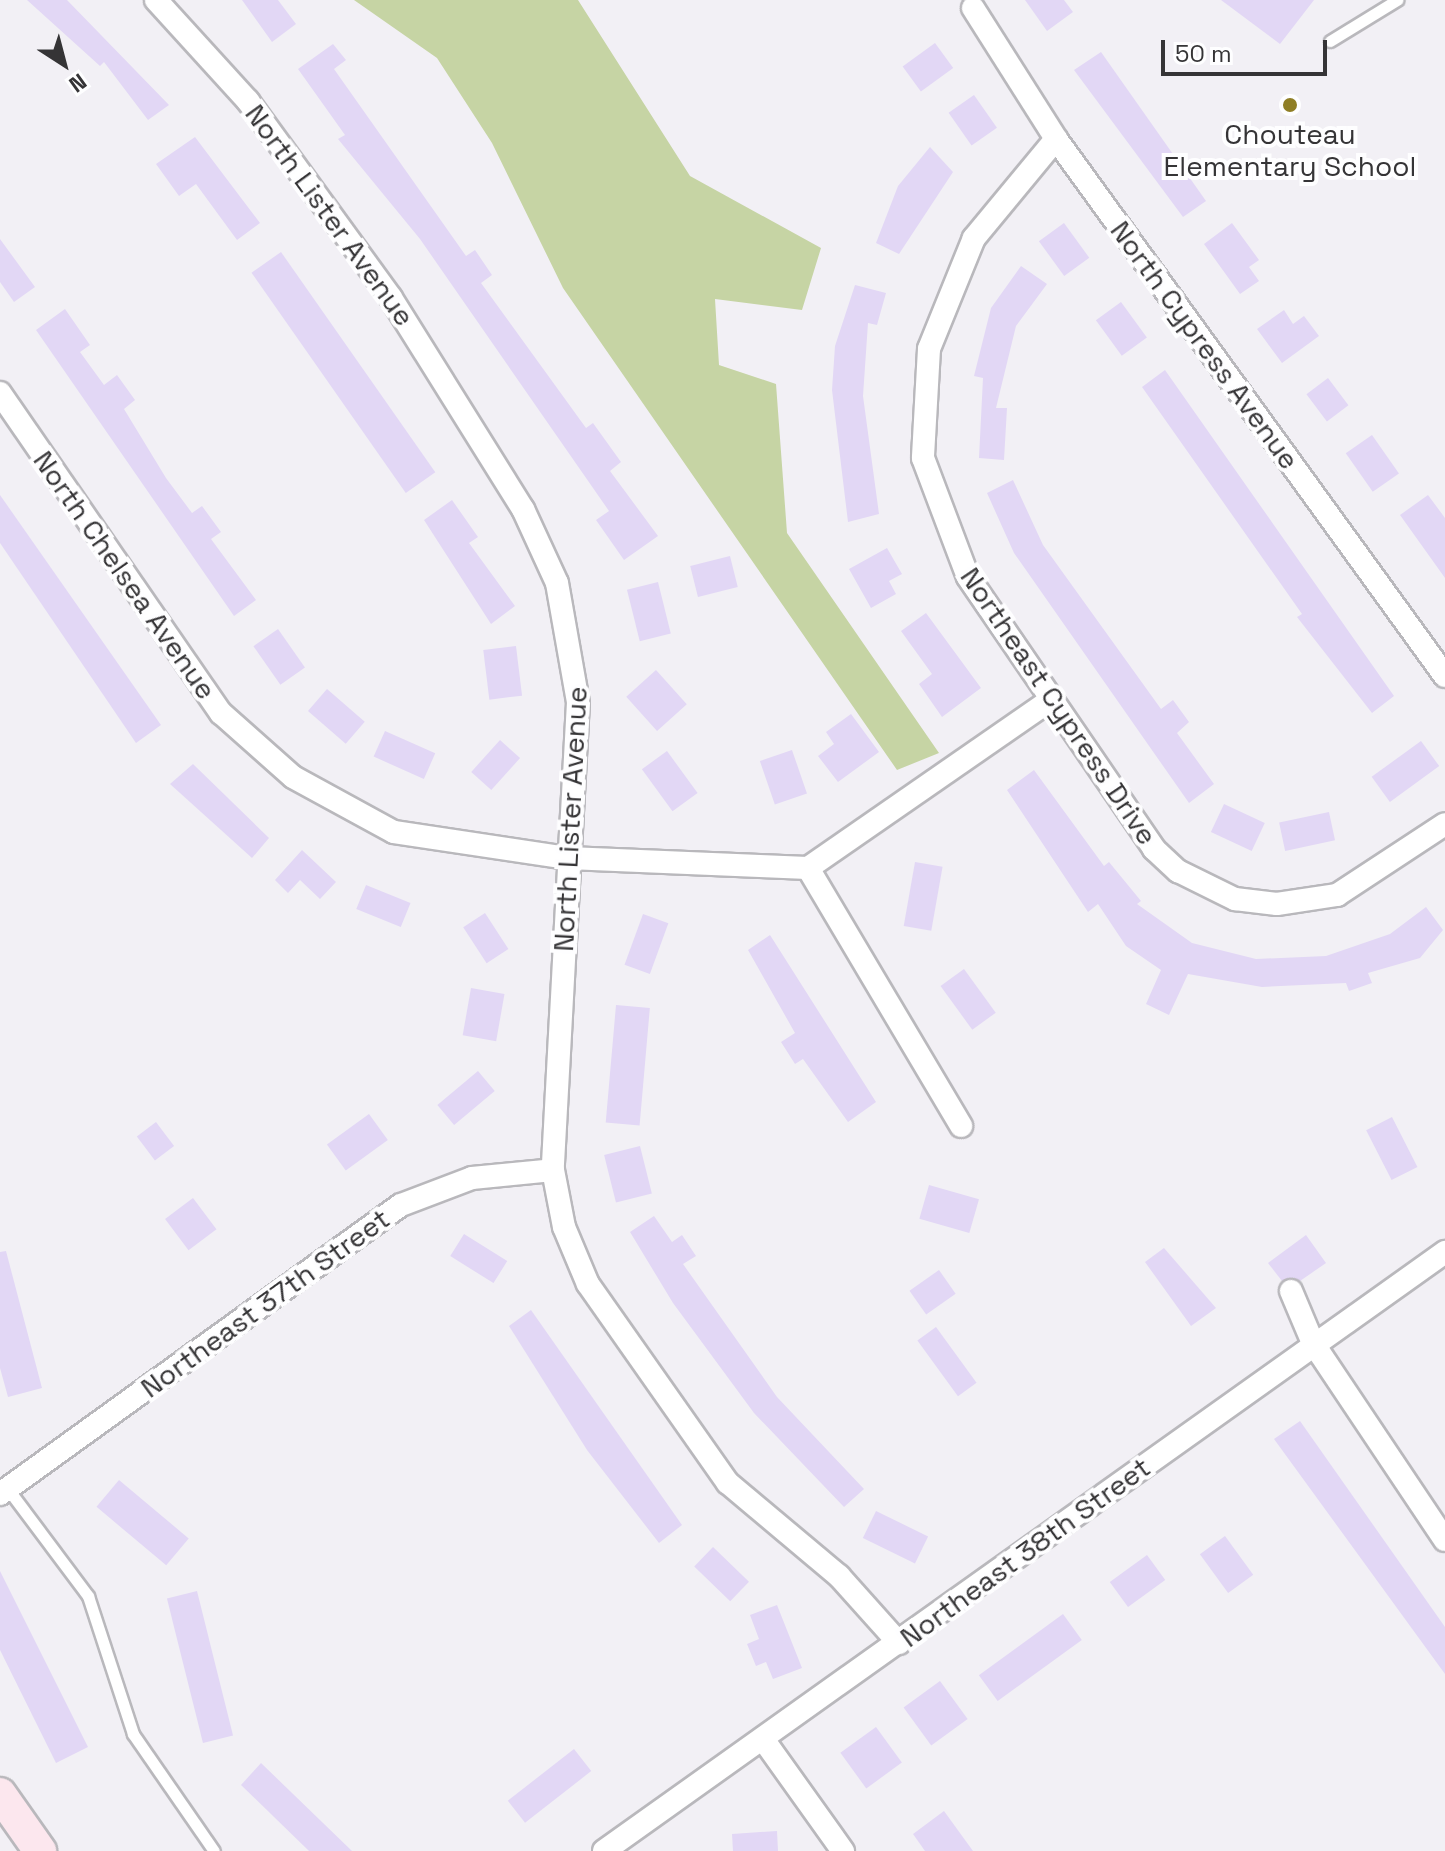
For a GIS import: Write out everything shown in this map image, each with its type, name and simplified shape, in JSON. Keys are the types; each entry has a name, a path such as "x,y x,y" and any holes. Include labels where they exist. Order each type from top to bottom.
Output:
{"main road":[{"path":"0,1794 40,1851"}],"street":[{"name":"North Lister Avenue","path":"156,0 248,101 323,200 456,399 542,545 575,661 553,1170 564,1227 588,1284 683,1426 728,1483 839,1576 899,1643"},
{"name":"North Cypress Avenue","path":"973,8 1056,139 1445,676"},
{"name":"Northeast Cypress Drive","path":"1056,139 998,202 954,275 929,349 921,404 923,458 940,515 968,577 1154,849 1178,871 1235,899 1277,904 1337,895 1445,824"},
{"name":"North Chelsea Avenue","path":"0,393 190,676 255,747 333,803 394,832 568,858"},
{"path":"568,858 808,868 1051,700"},
{"path":"808,868 961,1126"},
{"name":"Northeast 37th Street","path":"3,1486 401,1205 472,1178 553,1170"},
{"name":"Northeast 38th Street","path":"604,1851 899,1643 1313,1343 1445,1252"},
{"path":"1291,1291 1313,1343 1445,1540"},
{"path":"763,1739 843,1851"}],"lane":[{"path":"1330,41 1397,0"},
{"path":"3,1486 88,1596 133,1734 214,1851"}],"green space":[{"path":"354,0 578,0 690,176 821,248 802,310 715,299 719,365 776,384 787,533 939,753 897,770 563,288 492,143 437,58"}],"building":[{"path":"27,0 67,0 169,105 148,120 104,62 100,66"},
{"path":"242,0 278,0 296,24 272,42"},
{"path":"1025,0 1064,0 1073,12 1047,31"},
{"path":"1221,0 1314,0 1280,44"},
{"path":"935,43 953,68 921,92 903,67"},
{"path":"333,44 346,60 334,69 466,256 475,250 492,275 481,283 586,428 593,423 621,462 610,471 658,536 624,560 596,520 609,511 420,239 338,139 345,135 298,69"},
{"path":"1101,52 1206,201 1183,217 1074,70"},
{"path":"974,95 997,128 972,146 949,113"},
{"path":"195,137 260,223 237,240 196,184 179,196 156,164"},
{"path":"930,147 953,172 899,254 876,243 898,186"},
{"path":"1064,223 1089,258 1064,276 1039,241"},
{"path":"1232,223 1259,260 1249,267 1259,281 1240,294 1204,244"},
{"path":"0,239 35,287 14,302 0,282"},
{"path":"281,252 435,472 406,493 252,273"},
{"path":"1021,266 1047,284 1016,326 996,408 1007,408 1004,460 979,458 983,378 974,376 991,308"},
{"path":"855,285 886,293 877,325 868,323 863,396 879,514 848,522 832,390 835,346"},
{"path":"1121,302 1147,338 1122,356 1096,320"},
{"path":"65,309 90,345 80,352 104,385 117,375 135,400 124,409 166,478 192,513 202,506 221,532 211,539 256,600 234,616 36,330"},
{"path":"1284,310 1293,324 1304,316 1319,336 1282,363 1257,329"},
{"path":"1165,370 1394,696 1372,713 1297,617 1302,614 1142,387"},
{"path":"1328,378 1348,405 1327,421 1306,394"},
{"path":"1372,435 1399,474 1373,492 1346,453"},
{"path":"1013,480 1043,545 1161,709 1173,700 1189,722 1177,733 1214,784 1189,803 1014,553 987,493"},
{"path":"0,495 161,725 136,743 0,543"},
{"path":"1428,495 1445,518 1445,578 1400,515"},
{"path":"452,500 478,537 469,543 515,606 491,624 424,520"},
{"path":"887,548 902,574 889,581 896,594 871,608 849,569"},
{"path":"730,556 738,587 698,597 690,566"},
{"path":"658,582 671,633 640,641 627,590"},
{"path":"926,613 981,688 942,717 919,684 932,674 901,631"},
{"path":"278,629 305,668 280,685 253,646"},
{"path":"516,646 522,696 489,700 483,650"},
{"path":"656,670 687,704 657,731 626,697"},
{"path":"327,689 365,722 346,744 308,711"},
{"path":"851,714 879,752 838,782 818,756 834,744 826,732"},
{"path":"385,731 435,753 424,779 374,757"},
{"path":"500,740 520,758 491,790 471,772"},
{"path":"1421,741 1439,766 1390,802 1372,777"},
{"path":"792,750 807,793 775,805 760,761"},
{"path":"667,751 698,793 672,811 642,769"},
{"path":"193,764 269,838 252,858 170,784"},
{"path":"1034,770 1104,866 1109,862 1141,901 1137,904 1192,943 1256,959 1326,956 1390,934 1426,907 1443,930 1420,958 1368,973 1372,983 1349,991 1346,983 1262,987 1188,974 1169,1015 1146,1004 1161,970 1126,946 1098,904 1088,912 1007,790"},
{"path":"1224,804 1265,823 1252,851 1211,832"},
{"path":"1329,812 1335,840 1285,851 1279,823"},
{"path":"302,850 336,882 320,899 300,880 288,893 275,880"},
{"path":"915,862 943,867 931,931 904,926"},
{"path":"366,885 411,903 401,927 356,909"},
{"path":"485,913 508,949 487,963 463,927"},
{"path":"643,914 668,923 650,974 625,965"},
{"path":"770,935 876,1102 848,1122 803,1059 795,1064 781,1042 795,1033 748,950"},
{"path":"964,969 996,1013 972,1030 941,986"},
{"path":"471,988 504,994 496,1041 463,1035"},
{"path":"616,1005 650,1008 640,1126 606,1123"},
{"path":"478,1071 495,1091 454,1125 437,1105"},
{"path":"369,1114 388,1140 346,1170 327,1145"},
{"path":"1392,1117 1417,1167 1392,1180 1366,1130"},
{"path":"156,1122 174,1146 155,1160 137,1136"},
{"path":"640,1146 652,1194 616,1202 604,1155"},
{"path":"929,1185 979,1199 969,1233 919,1219"},
{"path":"193,1198 216,1229 189,1250 165,1219"},
{"path":"654,1216 672,1242 682,1235 696,1256 683,1264 777,1397 864,1489 844,1507 754,1413 673,1303 630,1232"},
{"path":"464,1234 507,1261 493,1283 450,1256"},
{"path":"1306,1235 1326,1263 1300,1281 1282,1281 1268,1263"},
{"path":"1164,1248 1216,1308 1191,1326 1145,1262"},
{"path":"6,1251 42,1388 8,1397 0,1368 0,1252"},
{"path":"939,1270 956,1294 926,1314 910,1291"},
{"path":"531,1310 682,1525 659,1543 587,1450 509,1326"},
{"path":"936,1327 977,1383 958,1396 917,1341"},
{"path":"1300,1421 1445,1627 1445,1674 1274,1439"},
{"path":"119,1480 189,1538 166,1565 97,1507"},
{"path":"876,1511 928,1536 915,1563 863,1538"},
{"path":"1225,1536 1253,1575 1228,1593 1200,1554"},
{"path":"713,1547 749,1582 730,1601 694,1566"},
{"path":"1147,1555 1165,1580 1128,1607 1110,1582"},
{"path":"0,1571 88,1747 56,1763 0,1650"},
{"path":"197,1591 233,1736 203,1743 167,1598"},
{"path":"777,1605 802,1668 773,1679 766,1662 756,1666 747,1644 759,1639 750,1615"},
{"path":"1063,1614 1082,1640 998,1701 979,1675"},
{"path":"940,1681 968,1719 931,1745 904,1707"},
{"path":"876,1727 902,1763 866,1788 840,1753"},
{"path":"574,1749 591,1771 525,1823 508,1801"},
{"path":"261,1763 352,1851 309,1851 241,1785"},
{"path":"944,1811 973,1851 925,1851 913,1834"},
{"path":"777,1831 778,1851 733,1851 732,1834"}],"place":[{"name":"Chouteau Elementary School","path":"1290,105"}]}
